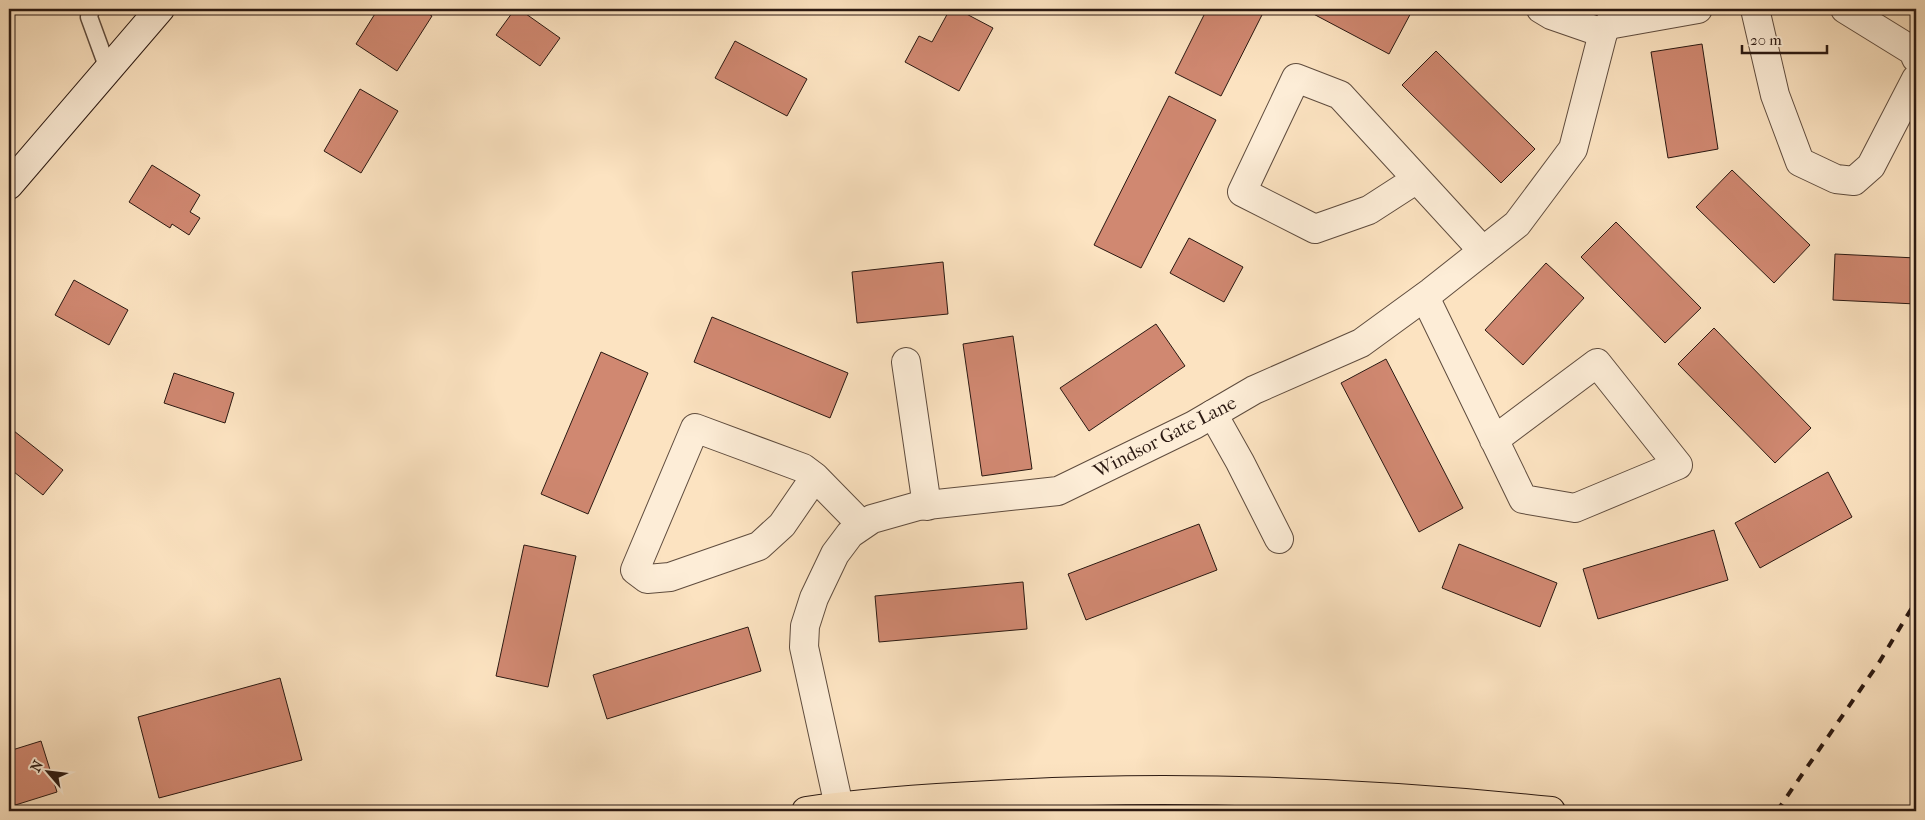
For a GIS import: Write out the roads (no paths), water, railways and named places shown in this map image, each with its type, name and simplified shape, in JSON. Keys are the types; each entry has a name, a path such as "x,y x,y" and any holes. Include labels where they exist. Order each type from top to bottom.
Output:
{"main road":[{"path":"806,811 840,809 912,799 1052,791 1176,790 1374,796 1551,811"}],"street":[{"path":"9,185 160,9"},
{"path":"1541,9 1551,16 1603,34 1608,25 1698,9"},
{"path":"1755,9 1775,94 1800,162 1836,179 1854,181 1871,166 1916,79"},
{"path":"1846,9 1913,51 1916,58"},
{"name":"Windsor Gate Lane","path":"840,809 804,647 805,626 814,598 835,554 850,534 872,519 927,506 1058,491 1194,425 1254,390 1361,343 1425,297 1517,224 1573,148 1603,34"},
{"path":"1417,179 1369,210 1314,229 1242,192 1296,78 1340,96 1417,179 1483,251"},
{"path":"1425,297 1494,440 1523,499 1575,508 1678,465 1597,363 1494,440"},
{"path":"906,362 927,506"},
{"path":"1213,414 1279,539"},
{"path":"815,477 782,525 759,546 670,577 647,579 635,570 696,428 803,468 815,477 862,525"}],"lane":[{"path":"91,9 88,17 108,69"}],"railway":[{"path":"1777,811 1880,661 1916,601"}]}
